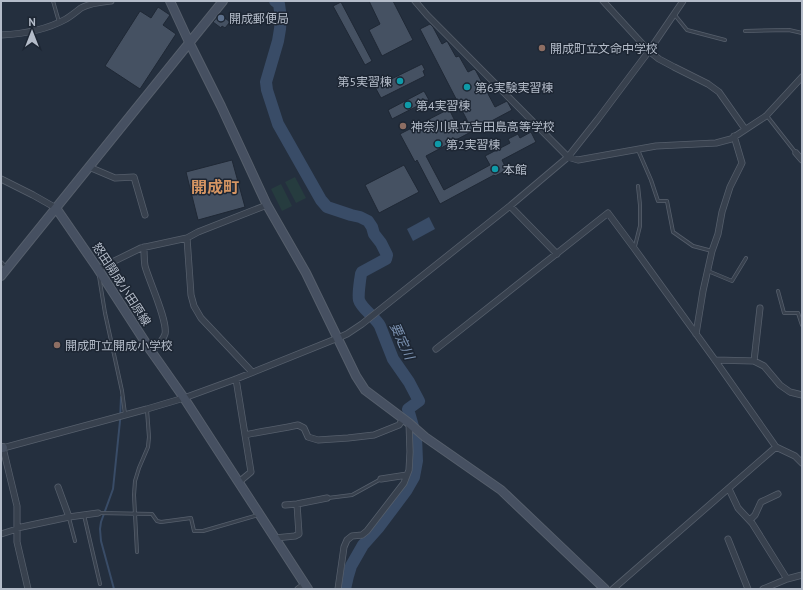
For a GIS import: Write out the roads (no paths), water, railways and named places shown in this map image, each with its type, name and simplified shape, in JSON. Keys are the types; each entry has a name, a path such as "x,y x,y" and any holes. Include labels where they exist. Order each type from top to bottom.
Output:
{"street":[{"path":"1,35 25,33 43,29 67,19 82,8 92,4 111,1"},
{"path":"170,1 267,205 306,273 356,376 365,390 425,437 501,490 605,589"},
{"path":"1,276 223,1"},
{"path":"415,1 427,16 568,157 578,160 656,146 716,143 730,139 766,116 802,78"},
{"path":"603,1 649,51 664,61 708,84 718,92 745,129"},
{"path":"28,589 17,542 17,506 2,448 184,398 236,379 347,334 372,316 510,206 568,157 649,51 683,1"},
{"path":"696,334 703,291 712,251 718,234 722,212 730,187 742,163 734,136"},
{"path":"796,153 802,160"},
{"path":"89,167 115,178 134,177 144,215"},
{"path":"1,179 56,208"},
{"path":"98,270 140,248 187,238 198,232 267,205"},
{"path":"510,206 557,254"},
{"name":"怒田開成小田原線","path":"56,208 184,398 307,586"},
{"path":"436,348 608,213 776,447 795,456 802,463"},
{"path":"187,238 191,295 194,306 201,318 252,372"},
{"path":"144,247 145,264 164,319 166,332 163,339 151,351"},
{"path":"754,361 760,308"},
{"path":"715,360 754,361 764,366 780,385 790,392 802,395"},
{"path":"236,379 251,472 239,482"},
{"path":"245,435 298,424 304,428 308,437 318,440 348,438 374,434 406,421"},
{"path":"338,589 344,547 347,540 352,536 362,535 367,531 404,483 409,470 410,452 406,421"},
{"path":"613,589 776,447"},
{"path":"380,479 407,475"},
{"path":"58,487 69,517"},
{"path":"729,489 738,508 750,520 787,579"},
{"path":"750,520 755,515 761,502 778,494"},
{"path":"285,505 327,498"},
{"path":"275,538 296,536 299,534 297,504"},
{"path":"1,534 69,517 98,513"},
{"path":"728,539 748,589"},
{"path":"763,589 787,579 802,575"},
{"path":"298,589 307,586"}],"lane":[{"path":"53,1 59,22"},
{"path":"674,14 687,30 725,40"},
{"path":"745,31 789,30 802,32"},
{"path":"766,116 796,153"},
{"path":"638,149 658,201 667,201 673,232 693,246 712,251"},
{"path":"634,248 640,226 638,186"},
{"path":"708,271 732,281 746,258"},
{"path":"1,262 7,268"},
{"path":"98,270 104,313 122,391 125,415"},
{"path":"778,291 784,314 798,313 802,325"},
{"path":"137,552 134,494 135,481 148,447 149,438 147,409"},
{"path":"327,498 352,495 380,479"},
{"path":"98,513 152,514 157,521 161,522 191,518 194,531 203,531 260,514"},
{"path":"84,515 100,584"},
{"path":"69,517 75,541"}],"water":[{"path":"429,217 435,229 413,241 407,229"}],"waterway":[{"name":"要定川","path":"275,1 279,4 281,18 280,29 266,82 267,90 278,124 321,200 327,207 360,217 368,221 374,234 381,243 387,255 386,259 362,272 359,300 380,326 393,359 409,382 419,401 408,409 416,437 417,461 414,477 406,491 379,527 363,545 351,566 345,589"},
{"path":"114,589 101,541 100,529 101,522 113,489 121,397"}],"place":[{"name":"開成郵便局","path":"221,18"},
{"name":"開成町立文命中学校","path":"542,48"},
{"name":"第5実習棟","path":"400,81"},
{"name":"第6実験実習棟","path":"467,87"},
{"name":"第4実習棟","path":"408,105"},
{"name":"神奈川県立吉田島高等学校","path":"403,126"},
{"name":"第2実習棟","path":"438,144"},
{"name":"本館","path":"495,169"},
{"name":"開成町立開成小学校","path":"57,345"}],"district":[{"name":"開成町","path":"215,187"}]}
